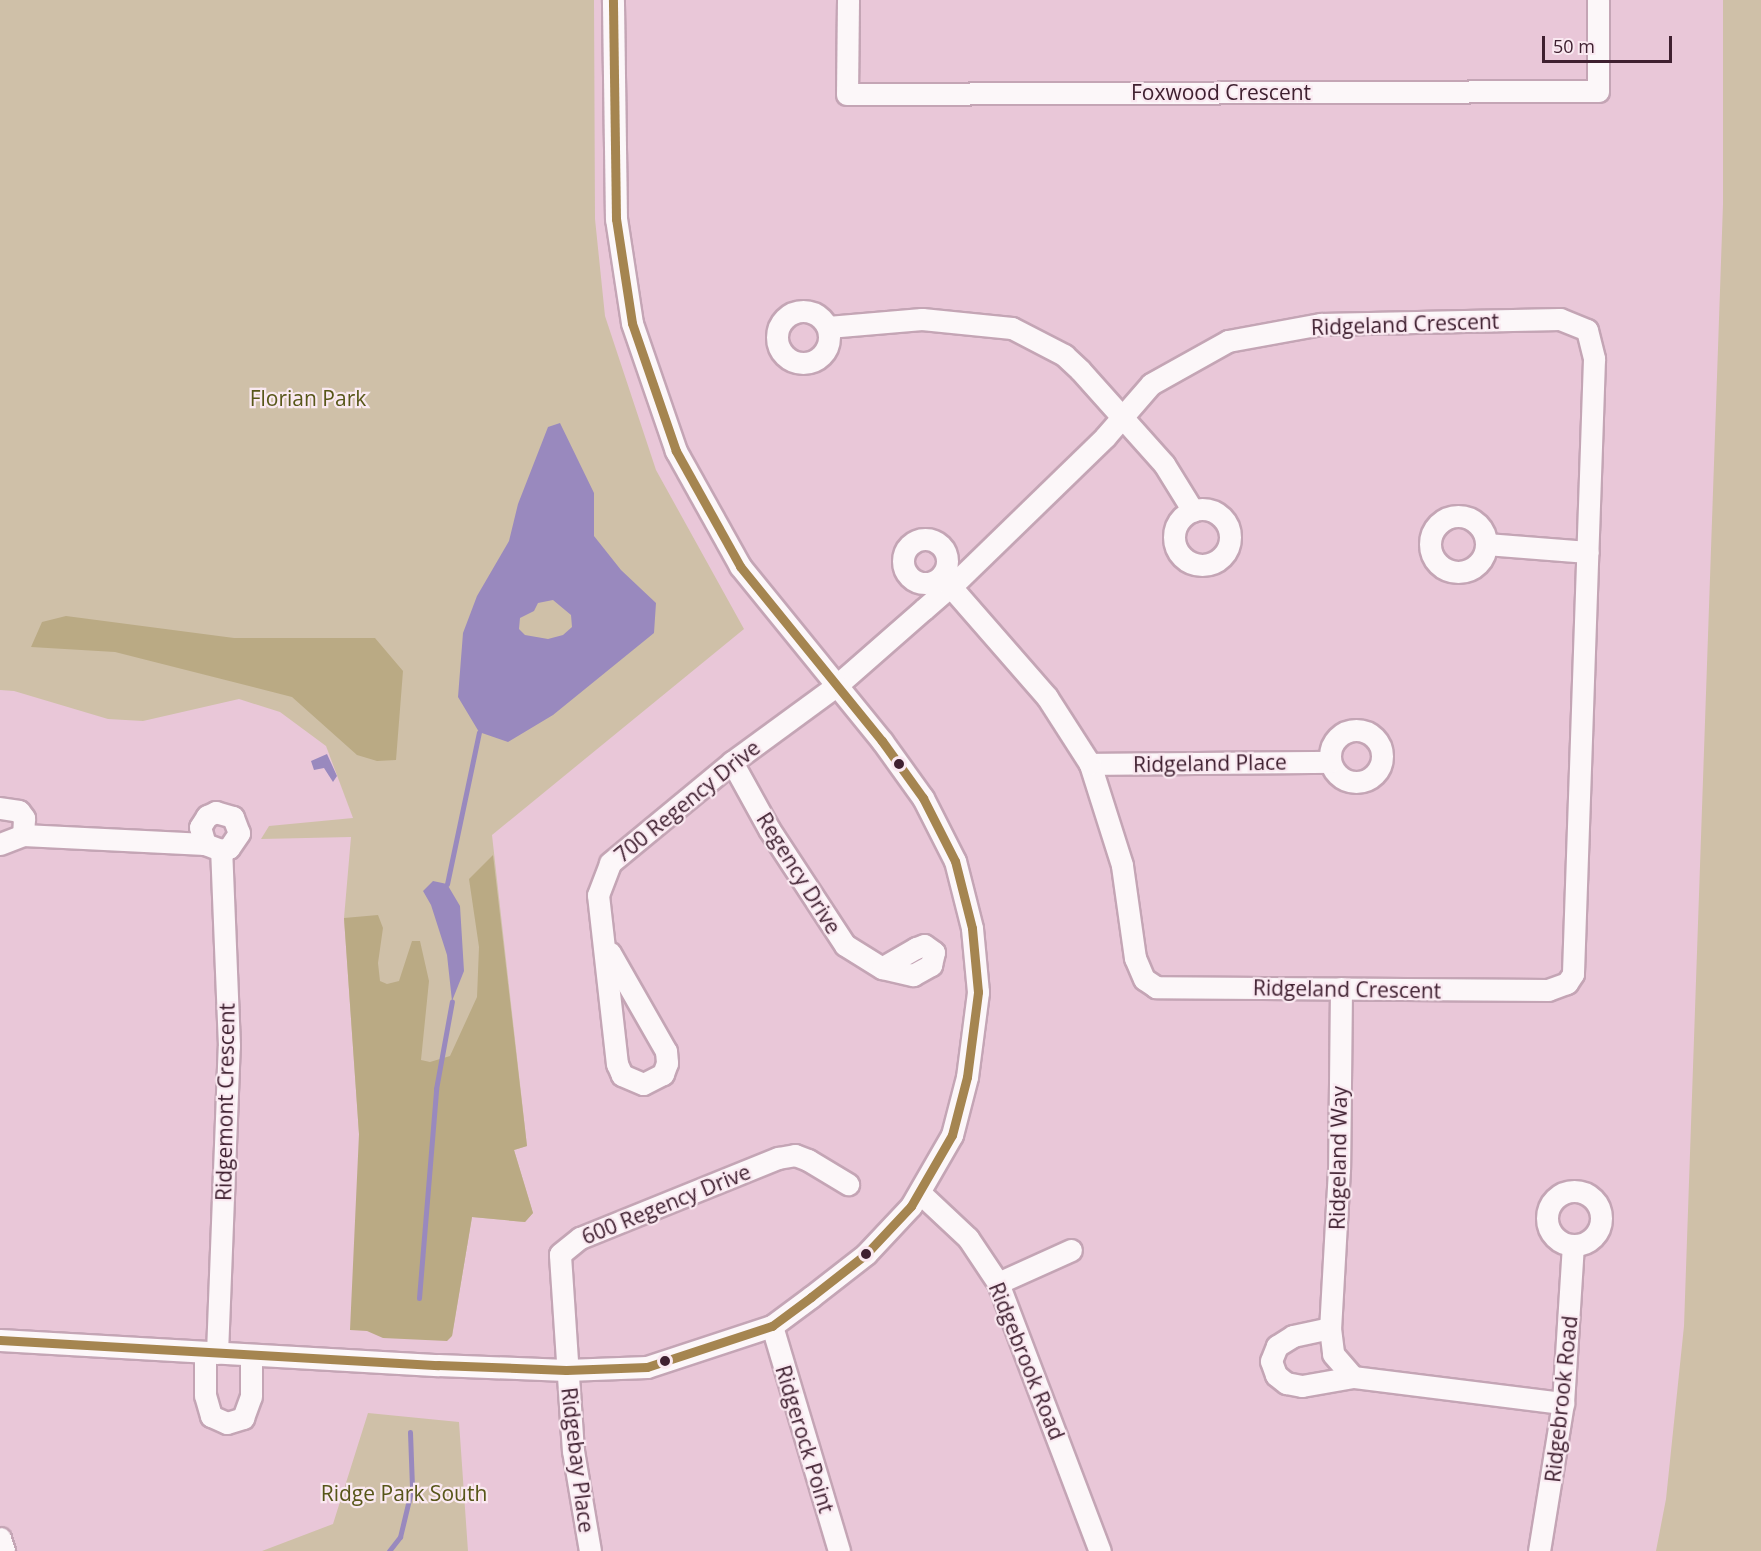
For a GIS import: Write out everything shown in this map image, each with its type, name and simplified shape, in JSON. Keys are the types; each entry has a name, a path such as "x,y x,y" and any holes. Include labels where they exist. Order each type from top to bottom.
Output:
{"street":[{"path":"0,1340 211,1353 566,1370 646,1367 772,1326 866,1254 920,1193 952,1135 967,1077 978,992 972,928 955,861 923,798 740,566 676,451 632,323 616,219 613,0"},
{"name":"Foxwood Crescent","path":"848,0 847,94 1598,91 1598,0"},
{"path":"828,327 922,319 1012,328 1064,355 1164,464 1192,511"},
{"name":"Ridgeland Crescent","path":"836,686 946,581 1121,419 1151,384 1228,341 1321,324 1560,319 1587,330 1593,343 1573,974 1567,983 1548,990 1156,987 1144,979 1135,958 1122,865 1090,764 1047,697 946,581"},
{"path":"1486,544 1588,552"},
{"name":"700 Regency Drive","path":"605,951 598,895 610,863 732,762 836,686"},
{"name":"Regency Drive","path":"732,762 845,945 882,968"},
{"name":"Ridgeland Place","path":"1090,764 1330,762"},
{"path":"0,808 19,811 24,818 23,835"},
{"name":"Ridgemont Crescent","path":"0,859 0,844 23,835 213,847 229,1046 211,1353"},
{"path":"605,951 610,953 666,1051 667,1063 663,1074 643,1084 622,1075 617,1064 605,951"},
{"name":"Ridgeland Way","path":"1341,988 1338,1180 1330,1328 1333,1354 1353,1377"},
{"name":"600 Regency Drive","path":"566,1370 560,1254 580,1238 778,1158 795,1155 808,1160 848,1184"},
{"name":"Ridgebrook Road","path":"920,1193 968,1238 998,1283 1100,1551"},
{"name":"Ridgebrook Road","path":"1539,1551 1563,1403 1572,1318 1573,1245"},
{"path":"998,1283 1071,1250"},
{"name":"Ridgerock Point","path":"772,1326 839,1551"},
{"path":"1330,1328 1293,1336 1277,1346 1271,1361 1276,1375 1286,1383 1302,1386 1353,1377 1563,1403"},
{"path":"211,1353 205,1395 212,1416 226,1423 243,1418 247,1407 251,1355"},
{"name":"Ridgebay Place","path":"566,1370 573,1451 590,1551"},
{"path":"0,1538 4,1551"}],"green space":[{"name":"Florian Park","path":"0,0 594,0 595,219 605,316 656,470 744,629 492,835 527,1146 514,1150 533,1213 525,1222 472,1217 452,1336 359,1134 344,918 351,837 261,839 269,826 353,818 326,746 280,712 239,699 143,721 108,719 14,691 0,690"},
{"path":"1723,0 1761,0 1761,1551 1656,1551 1666,1499 1684,1326 1723,204"},
{"name":"Ridge Park South","path":"368,1413 459,1422 468,1551 262,1551 333,1524"}],"shaded area":[{"path":"560,423 594,493 594,536 621,570 656,603 654,633 553,715 508,742 479,732 458,697 463,633 477,596 509,541 518,504 548,427","holes":["553,600 571,615 572,627 563,635 548,639 525,635 519,629 520,618 534,611 538,603"]},
{"path":"66,616 234,638 375,638 403,671 396,760 377,761 357,755 292,697 115,652 31,647 42,622"},
{"path":"327,754 337,776 333,782 324,768 314,770 311,761"},
{"path":"493,855 527,1146 514,1150 533,1213 525,1222 472,1217 452,1336 447,1341 383,1338 367,1331 350,1330 359,1134 344,918 378,915 383,928 378,963 380,981 387,984 399,981 412,941 420,941 429,981 421,1060 430,1062 450,1056 477,997 479,947 469,879"},
{"path":"433,881 447,884 460,906 464,971 452,1001 447,955 431,905 423,891"}],"waterway":[{"path":"447,884 479,732"},
{"path":"419,1298 436,1089 452,1001"},
{"path":"389,1551 400,1537 412,1487 410,1432"}],"transit line":[{"path":"0,1340 438,1365 566,1370 647,1367 772,1326 811,1297 866,1254 911,1206 952,1135 967,1077 978,992 972,928 955,861 923,798 882,741 740,566 676,451 632,323 616,219 613,0"}]}
